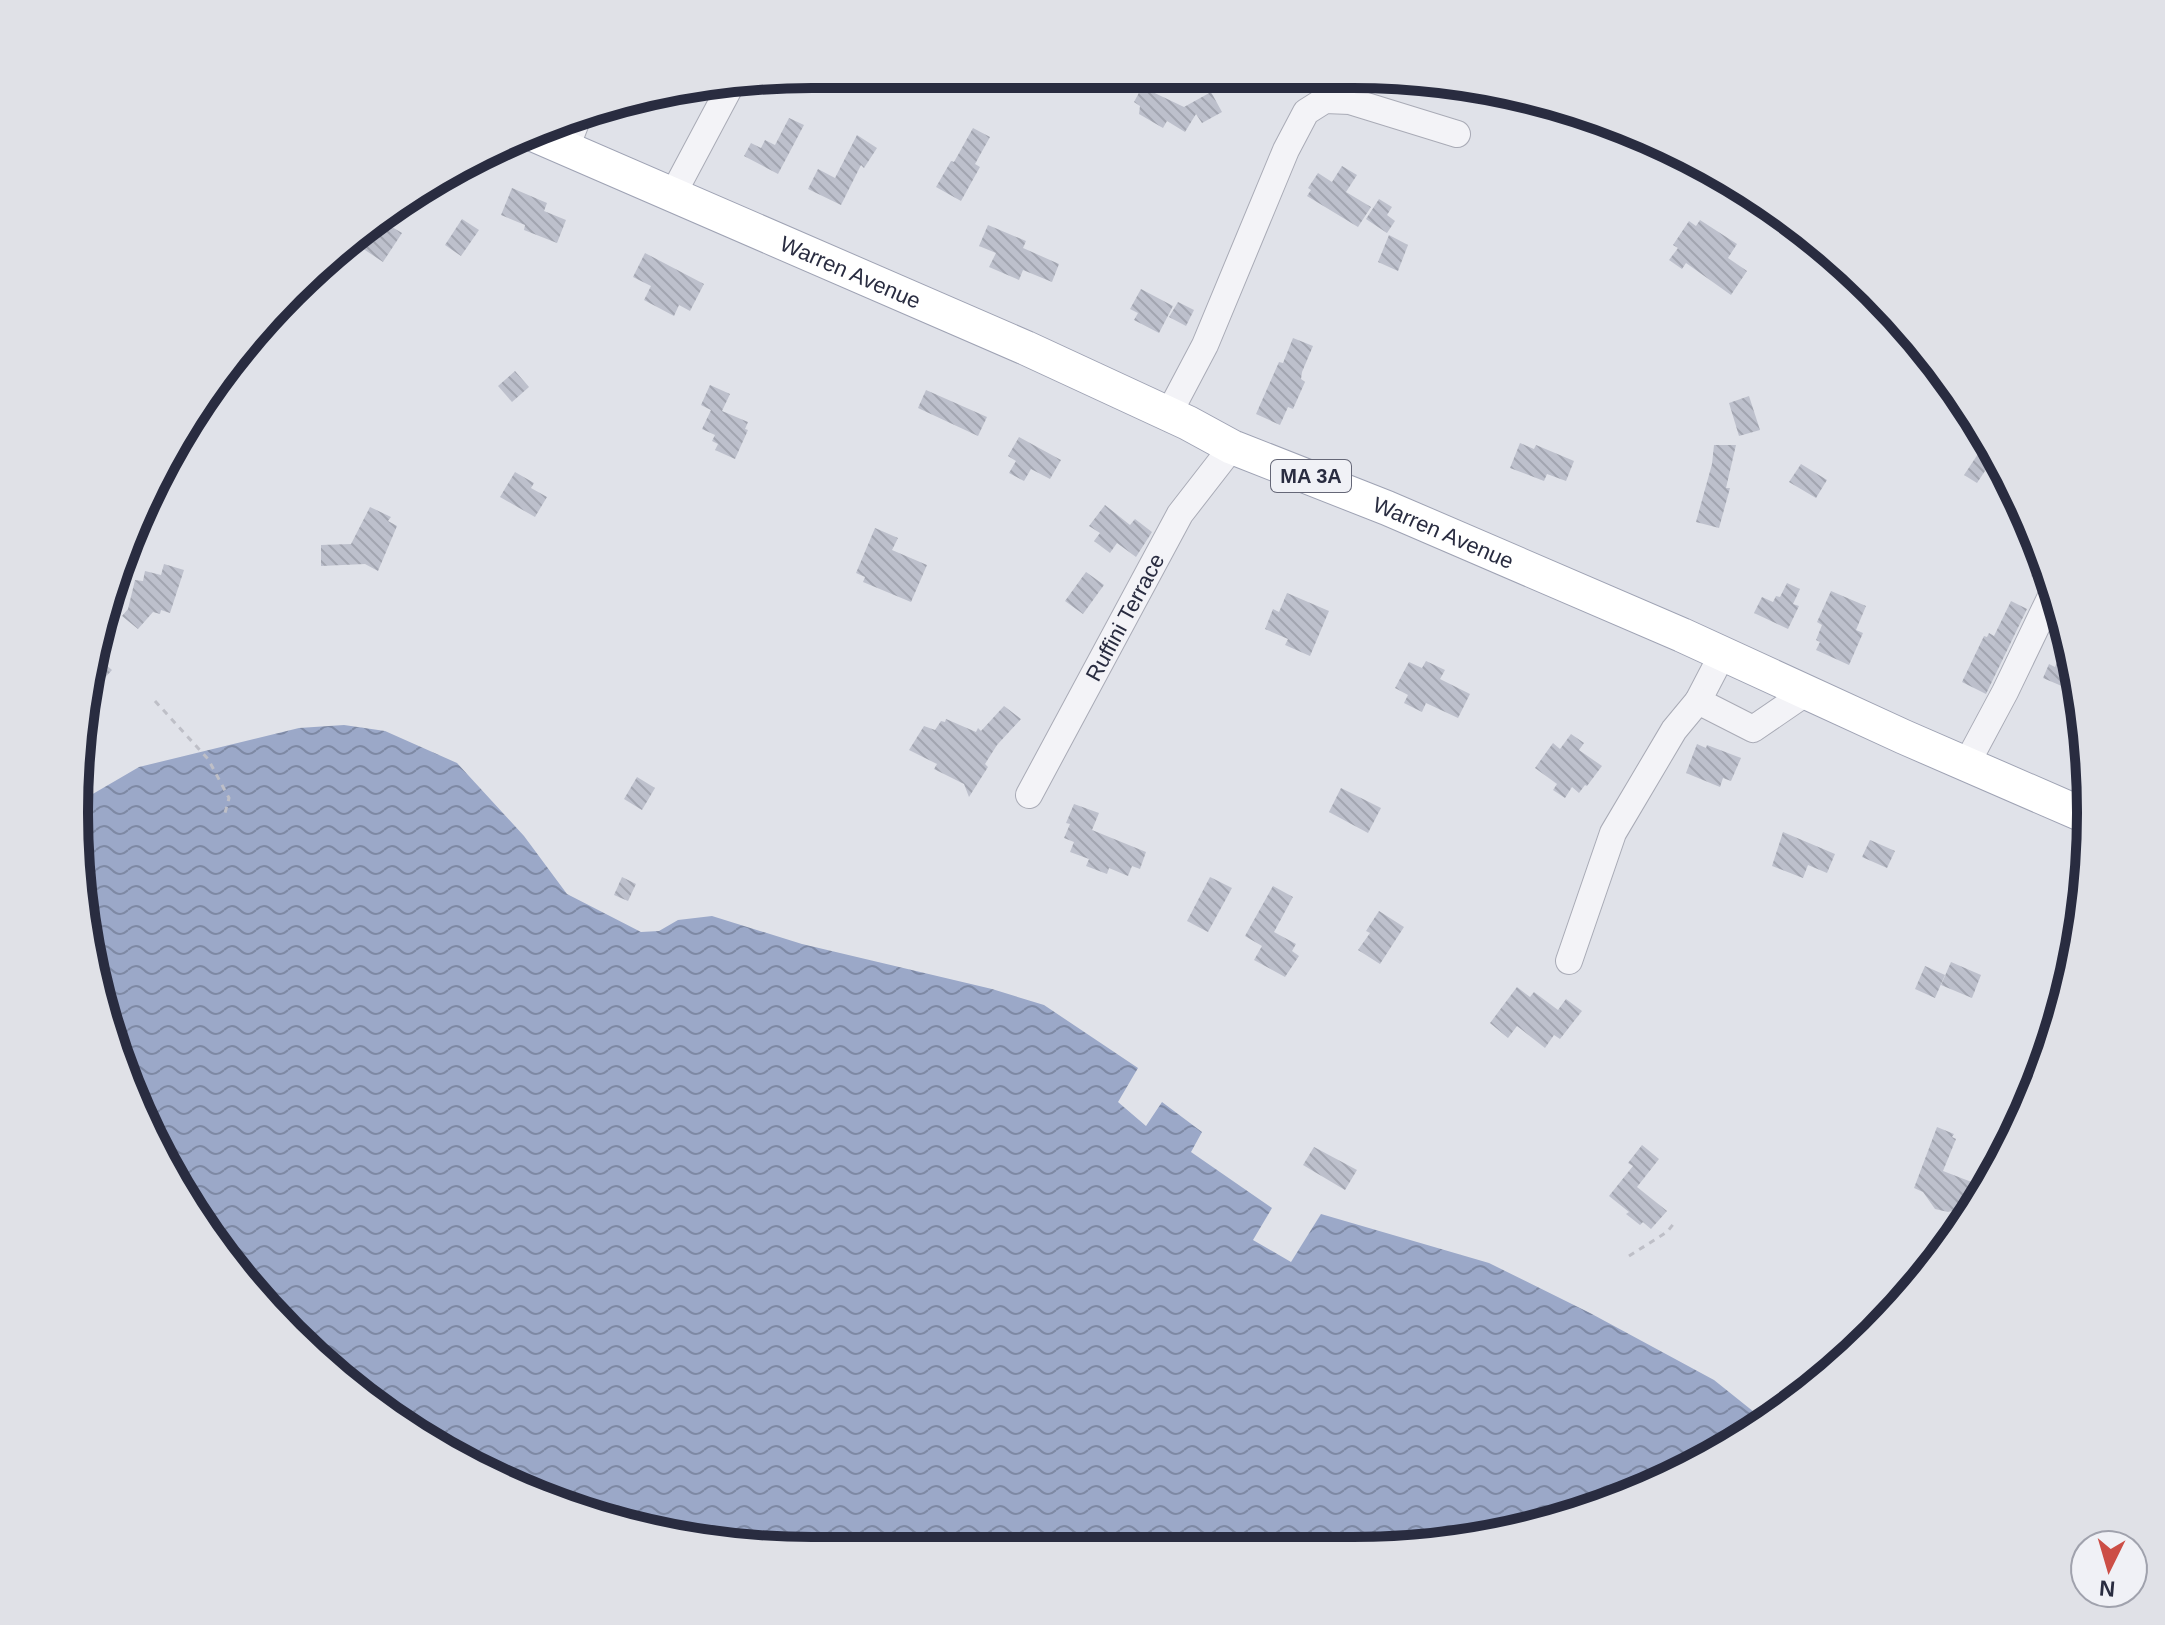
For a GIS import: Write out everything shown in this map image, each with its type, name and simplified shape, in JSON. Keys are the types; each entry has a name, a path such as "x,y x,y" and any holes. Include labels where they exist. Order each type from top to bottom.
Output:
{"main road":[{"name":"Warren Avenue","path":"561,133 673,194 1013,342 1232,447 1387,508 1723,653 2077,812"}],"street":[{"path":"673,194 727,93"},
{"path":"1168,415 1205,345 1286,150 1306,112 1325,100 1350,101 1457,134"},
{"name":"Ruffini Terrace","path":"1029,795 1180,514 1232,447"},
{"path":"1967,763 2046,606"},
{"path":"1569,961 1613,833 1674,730 1698,701 1723,653"},
{"path":"1698,701 1753,729 1807,692"}],"path":[{"path":"155,701 208,759 229,798 225,813"},
{"path":"1629,1256 1667,1232 1675,1222"}],"water":[{"path":"344,725 385,731 457,763 524,836 567,894 641,932 659,931 678,920 712,916 802,944 992,989 1044,1005 1138,1068 1118,1102 1146,1126 1162,1102 1202,1132 1191,1152 1272,1208 1253,1240 1291,1262 1321,1214 1489,1263 1714,1380 1756,1414 1673,1462 1585,1499 1494,1523 1447,1531 1352,1537 812,1537 718,1531 671,1523 580,1499 492,1462 450,1440 371,1387 300,1325 238,1254 185,1175 163,1133 126,1045 113,1000 94,907 89,796 139,767 299,728"}],"building":[{"path":"1141,88 1184,107 1211,92 1222,112 1202,123 1196,114 1185,132 1167,121 1163,128 1139,114 1140,106 1134,102"},
{"path":"789,118 804,125 778,174 744,156 751,143 761,148 765,140 775,145"},
{"path":"973,128 990,137 975,164 980,167 961,201 936,187"},
{"path":"857,135 877,148 864,168 861,165 841,205 808,189 818,169 835,178"},
{"path":"1342,166 1357,175 1346,192 1371,207 1358,227 1307,196 1311,190 1308,188 1318,173 1332,182"},
{"path":"512,188 547,203 544,211 566,220 557,243 524,230 525,225 501,215"},
{"path":"1379,199 1392,207 1387,215 1395,221 1387,233 1366,219"},
{"path":"462,219 479,230 461,256 445,245"},
{"path":"1700,220 1737,244 1728,258 1747,271 1731,295 1686,263 1682,269 1669,260 1678,248 1673,245 1689,221 1696,226"},
{"path":"389,225 402,233 383,262 360,247"},
{"path":"988,225 1026,241 1023,248 1059,264 1052,282 1023,270 1019,280 989,267 996,253 979,246"},
{"path":"1389,235 1408,245 1398,271 1378,262"},
{"path":"645,253 704,284 690,311 679,305 674,316 644,300 651,286 633,277"},
{"path":"1141,289 1173,306 1159,333 1134,320 1138,313 1130,309"},
{"path":"1178,302 1194,310 1186,326 1169,317"},
{"path":"1293,338 1313,346 1302,372 1301,379 1305,382 1293,409 1288,407 1280,425 1256,414"},
{"path":"515,371 529,387 512,402 498,386"},
{"path":"710,385 730,394 722,411 748,422 745,429 748,430 735,459 715,450 718,444 712,441 715,435 702,429 711,410 701,405"},
{"path":"926,390 987,417 978,436 918,408"},
{"path":"1749,396 1760,430 1739,436 1729,403"},
{"path":"1019,437 1061,460 1050,479 1031,469 1024,481 1009,473 1016,461 1008,456"},
{"path":"1520,443 1534,449 1536,445 1574,461 1566,481 1547,474 1544,481 1510,468"},
{"path":"1714,445 1736,445 1726,488 1730,488 1719,528 1696,522"},
{"path":"1980,451 1988,466 1977,483 1964,475"},
{"path":"1801,464 1827,480 1816,498 1789,482"},
{"path":"515,472 534,483 531,488 547,497 535,517 500,497"},
{"path":"1105,505 1130,525 1135,519 1152,532 1136,557 1117,543 1110,553 1094,541 1100,533 1089,526"},
{"path":"370,507 391,517 388,521 397,526 378,571 365,564 321,566 321,545 351,544"},
{"path":"875,528 898,538 892,550 927,565 911,602 863,582 865,577 856,573"},
{"path":"164,564 184,570 170,613 161,610 160,614 153,612 138,629 122,616 128,609 135,580 143,581 145,571 161,575"},
{"path":"1086,572 1104,585 1083,614 1065,601"},
{"path":"1787,583 1800,589 1793,604 1799,606 1788,629 1754,613 1762,597 1773,602 1776,596 1780,597"},
{"path":"1831,591 1866,606 1856,630 1863,633 1849,665 1816,650 1822,625 1817,622"},
{"path":"1287,593 1329,611 1310,656 1285,645 1288,639 1265,629 1273,609 1279,612"},
{"path":"2011,601 2027,609 1986,694 1962,682 1984,636 1987,637 1989,633 1994,636"},
{"path":"2059,656 2066,688 2043,678 2049,664 2055,667"},
{"path":"1426,661 1445,670 1440,679 1470,694 1458,718 1426,703 1422,712 1404,703 1408,695 1395,688 1409,662 1422,668"},
{"path":"104,663 112,670 103,680 98,696"},
{"path":"1004,706 1021,719 997,745 985,764 988,767 969,797 964,784 934,769 937,764 909,750 924,726 935,730 946,719 976,732 978,728 981,731"},
{"path":"1571,734 1584,743 1579,750 1602,766 1579,793 1572,787 1565,798 1553,790 1557,784 1535,768 1553,743 1560,749"},
{"path":"1697,744 1741,758 1731,781 1723,778 1720,787 1686,773"},
{"path":"637,777 655,788 642,810 624,799"},
{"path":"1341,788 1381,808 1368,833 1329,812"},
{"path":"1074,804 1099,813 1092,830 1146,852 1140,869 1132,866 1128,876 1109,868 1107,874 1086,866 1089,859 1070,852 1074,842 1064,838"},
{"path":"1783,832 1835,854 1827,873 1808,865 1803,878 1772,866"},
{"path":"1870,840 1895,851 1887,868 1862,857"},
{"path":"622,877 636,884 628,901 614,895"},
{"path":"1210,877 1232,888 1208,932 1187,921"},
{"path":"1273,886 1293,897 1274,932 1296,944 1292,951 1299,956 1285,977 1254,960 1262,946 1245,936"},
{"path":"1379,911 1404,927 1380,964 1358,950 1370,933 1366,931"},
{"path":"1951,962 1981,975 1972,998 1941,985"},
{"path":"1925,966 1945,975 1935,998 1915,989"},
{"path":"1517,987 1530,997 1534,992 1558,1010 1566,999 1582,1011 1560,1039 1554,1035 1545,1048 1517,1026 1508,1038 1490,1023"},
{"path":"1937,1127 1954,1134 1952,1137 1956,1139 1943,1171 1975,1183 1959,1209 1948,1212 1935,1209 1923,1192 1914,1188"},
{"path":"1642,1145 1659,1159 1637,1187 1667,1211 1651,1229 1626,1214 1629,1212 1609,1196 1633,1166 1628,1163"},
{"path":"1314,1147 1357,1170 1345,1190 1303,1165"}]}
